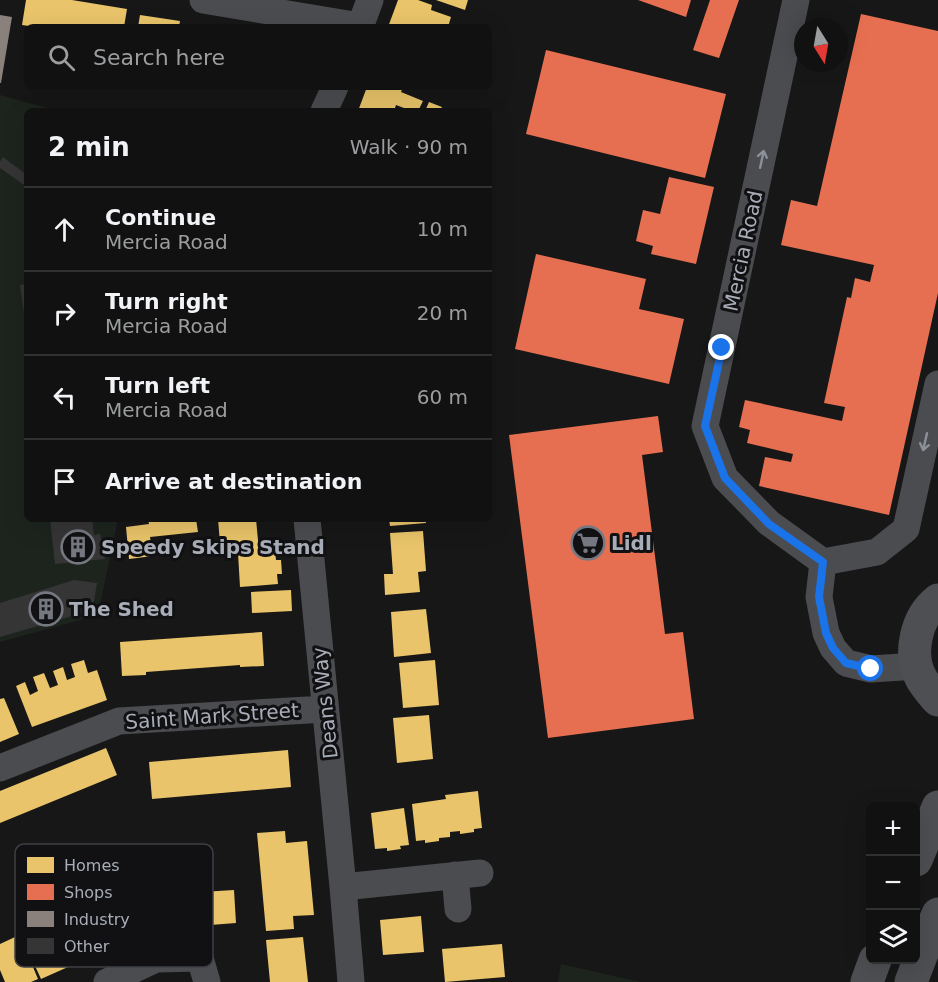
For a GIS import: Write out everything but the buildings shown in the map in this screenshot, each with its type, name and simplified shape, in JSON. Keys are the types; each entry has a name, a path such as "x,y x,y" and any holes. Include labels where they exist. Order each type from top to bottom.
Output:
{"main road":[{"path":"937,597 922,619 915,642 917,666 921,677 938,700"},
{"path":"917,856 938,807"},
{"path":"911,982 938,915"},
{"path":"867,982 874,964"}],"street":[{"path":"203,0 343,24"},
{"path":"361,24 370,0"},
{"name":"Mercia Road","path":"796,0 705,426 725,478 769,524 823,562"},
{"path":"325,108 333,90"},
{"path":"917,666 871,669 846,663 833,648 826,633 819,597 823,562 877,552 906,529 938,384"},
{"name":"Deans Way","path":"307,522 344,887 351,982"},
{"name":"Saint Mark Street","path":"0,768 119,721 325,709"},
{"path":"344,887 467,874 458,909"},
{"path":"107,982 139,967"},
{"path":"203,967 207,982"}],"shaded area":[{"path":"0,95 47,108 24,108 24,522 117,522 98,615 0,642"},
{"path":"561,964 640,982 558,982"}],"place":[{"name":"Lidl","path":"588,543"},
{"name":"Speedy Skips Stand","path":"78,547"},
{"name":"The Shed","path":"46,609"}],"route":[{"path":"722,348 705,426 725,478 769,524 823,562 819,597 826,633 833,648 846,663 871,669"}]}
